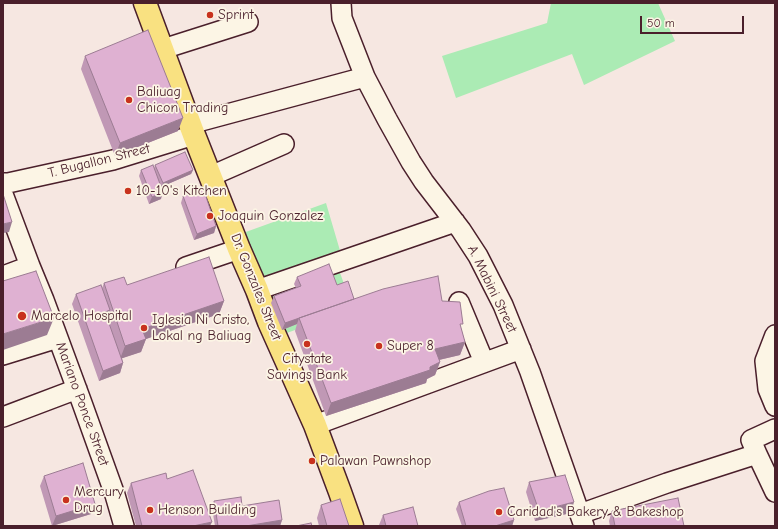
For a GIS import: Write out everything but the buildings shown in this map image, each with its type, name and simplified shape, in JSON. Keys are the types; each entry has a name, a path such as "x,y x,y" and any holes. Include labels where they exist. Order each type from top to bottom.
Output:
{"main road":[{"name":"Dr. Gonzales Street","path":"144,3 239,249 269,322 315,424 352,526"}],"street":[{"name":"A. Mabini Street","path":"342,3 342,18 365,77 410,162 455,222 478,256 503,305 521,349 582,520"},
{"path":"163,49 248,22"},
{"name":"T. Bugallon Street","path":"3,183 8,184 113,160 192,130 365,77"},
{"path":"211,176 284,144"},
{"name":"Mariano Ponce Street","path":"3,194 77,390 115,495 124,526"},
{"path":"257,290 455,222"},
{"path":"173,271 239,249"},
{"path":"3,276 30,266"},
{"path":"459,302 484,362"},
{"path":"775,335 765,361 768,389 775,406"},
{"path":"3,355 58,338"},
{"path":"315,424 521,349"},
{"path":"3,417 77,390"},
{"path":"775,429 751,440 775,491"},
{"path":"582,520 667,482 757,454"}],"green space":[{"path":"551,3 658,3 675,41 584,85 572,54 456,98 442,56 547,23"},
{"path":"326,203 341,254 334,256 353,309 284,334 243,233"}],"place":[{"name":"Sprint","path":"210,15"},
{"name":"Baliuag Chicon Trading","path":"129,100"},
{"name":"10-10's Kitchen","path":"128,191"},
{"name":"Joaquin Gonzalez","path":"210,216"},
{"name":"Marcelo Hospital","path":"22,316"},
{"name":"Iglesia Ni Cristo, Lokal ng Baliuag","path":"144,328"},
{"name":"Citystate Savings Bank","path":"307,344"},
{"name":"Super 8","path":"379,346"},
{"name":"Palawan Pawnshop","path":"312,461"},
{"name":"Mercury Drug","path":"66,500"},
{"name":"Henson Building","path":"150,510"},
{"name":"Caridad's Bakery & Bakeshop","path":"499,512"}]}
